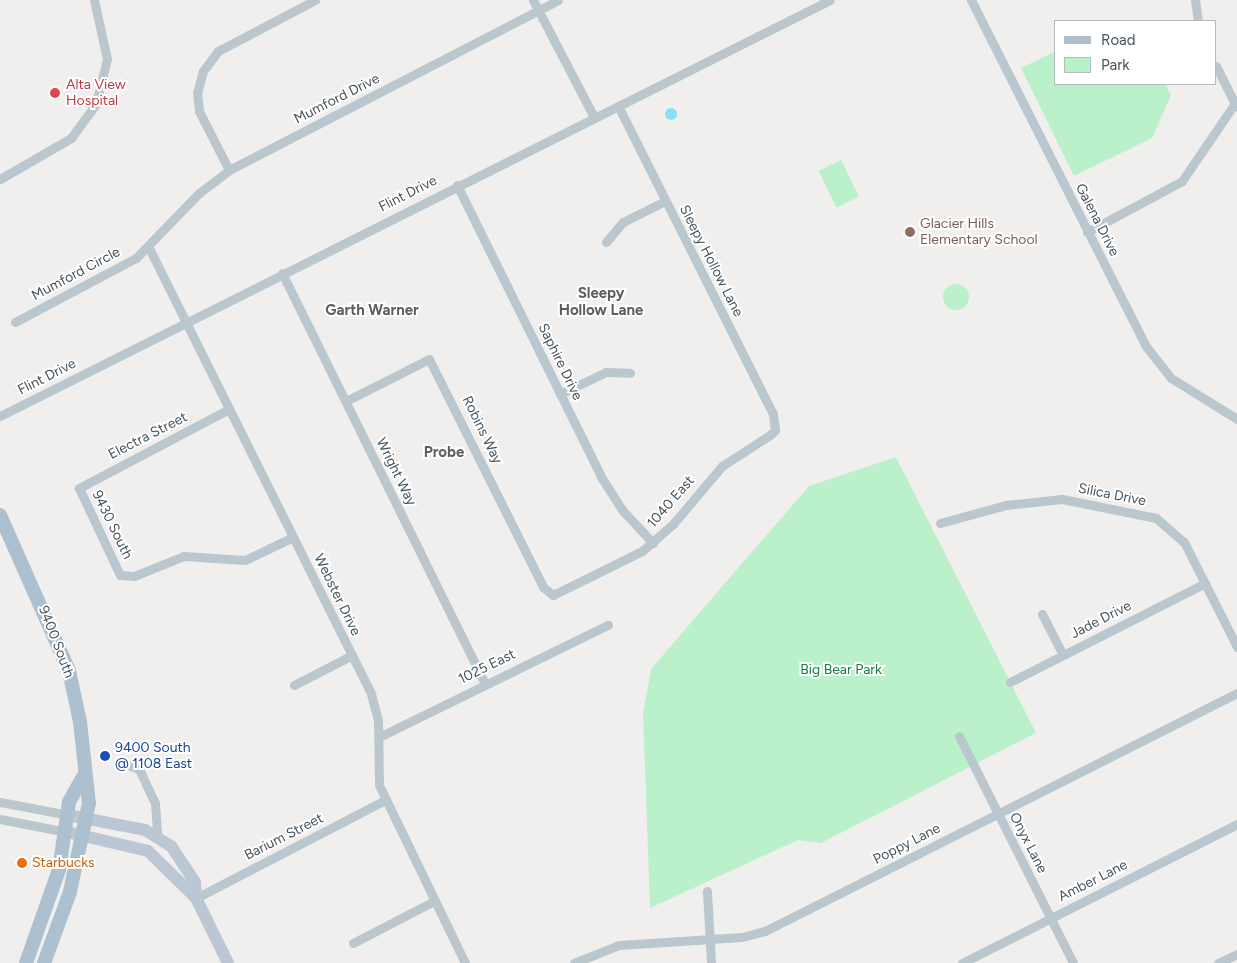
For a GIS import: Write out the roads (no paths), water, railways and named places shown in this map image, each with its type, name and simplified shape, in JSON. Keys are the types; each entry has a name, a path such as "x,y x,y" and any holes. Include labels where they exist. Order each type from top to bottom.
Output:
{"main road":[{"name":"9400 South","path":"0,515 69,671 80,722 87,819 70,892 44,963"},
{"path":"26,963 52,893 67,832 69,802 83,777"},
{"path":"68,815 157,835 182,860 195,882 196,898"},
{"path":"67,832 148,851 196,898 228,963"}],"street":[{"path":"0,179 71,138 96,104 107,59 94,0"},
{"path":"229,170 202,120 197,93 203,71 218,51 315,0"},
{"path":"533,0 594,117"},
{"name":"Mumford Drive","path":"149,248 199,193 229,170 558,0"},
{"name":"Flint Drive","path":"0,416 457,185 830,0"},
{"name":"Galena Drive","path":"971,0 1087,232 1156,362 1190,392 1237,420"},
{"path":"1195,0 1198,20"},
{"path":"1087,232 1182,181 1236,104 1217,68"},
{"name":"Sleepy Hollow Lane","path":"618,106 768,405 775,430"},
{"name":"Saphire Drive","path":"457,185 611,495 653,543"},
{"path":"606,242 623,222 665,201"},
{"name":"Mumford Circle","path":"15,322 149,248"},
{"name":"Webster Drive","path":"149,248 352,655 376,708 379,736 377,772 385,800 465,963"},
{"name":"Wright Way","path":"282,273 485,683"},
{"name":"Robins Way","path":"346,401 429,359 544,587 553,595"},
{"path":"560,394 606,372 630,373"},
{"name":"Electra Street","path":"79,488 229,409"},
{"name":"1040 East","path":"553,595 616,566 653,543 722,466 775,430"},
{"name":"9430 South","path":"79,488 120,575 134,576 184,556 246,560 293,537"},
{"name":"Silica Drive","path":"940,524 1044,500 1126,510 1156,518 1177,533 1237,647"},
{"name":"Jade Drive","path":"1010,682 1205,583"},
{"path":"1042,614 1063,655"},
{"name":"1025 East","path":"379,736 608,625"},
{"path":"294,684 352,655"},
{"name":"Poppy Lane","path":"574,963 619,945 710,939 765,931 1237,693"},
{"name":"Onyx Lane","path":"959,736 1073,963"},
{"path":"125,764 139,769 155,803 157,835"},
{"name":"Barium Street","path":"196,898 385,800"},
{"path":"0,802 68,815"},
{"path":"0,819 67,832"},
{"name":"Amber Lane","path":"962,963 1237,824"},
{"path":"707,892 711,963"},
{"path":"353,943 434,901"},
{"path":"1218,963 1237,954"}],"water":[{"path":"671,108 677,114 671,120 665,114"}],"place":[{"name":"Alta View Hospital","path":"55,93"},
{"name":"Glacier Hills Elementary School","path":"910,232"},
{"name":"9400 South @ 1108 East","path":"105,756"},
{"name":"Starbucks","path":"22,863"}],"district":[{"name":"Sleepy Hollow Lane","path":"601,302"},
{"name":"Garth Warner","path":"372,311"},
{"name":"Probe","path":"444,453"}],"park label":[{"name":"Big Bear Park","path":"841,670"}]}
